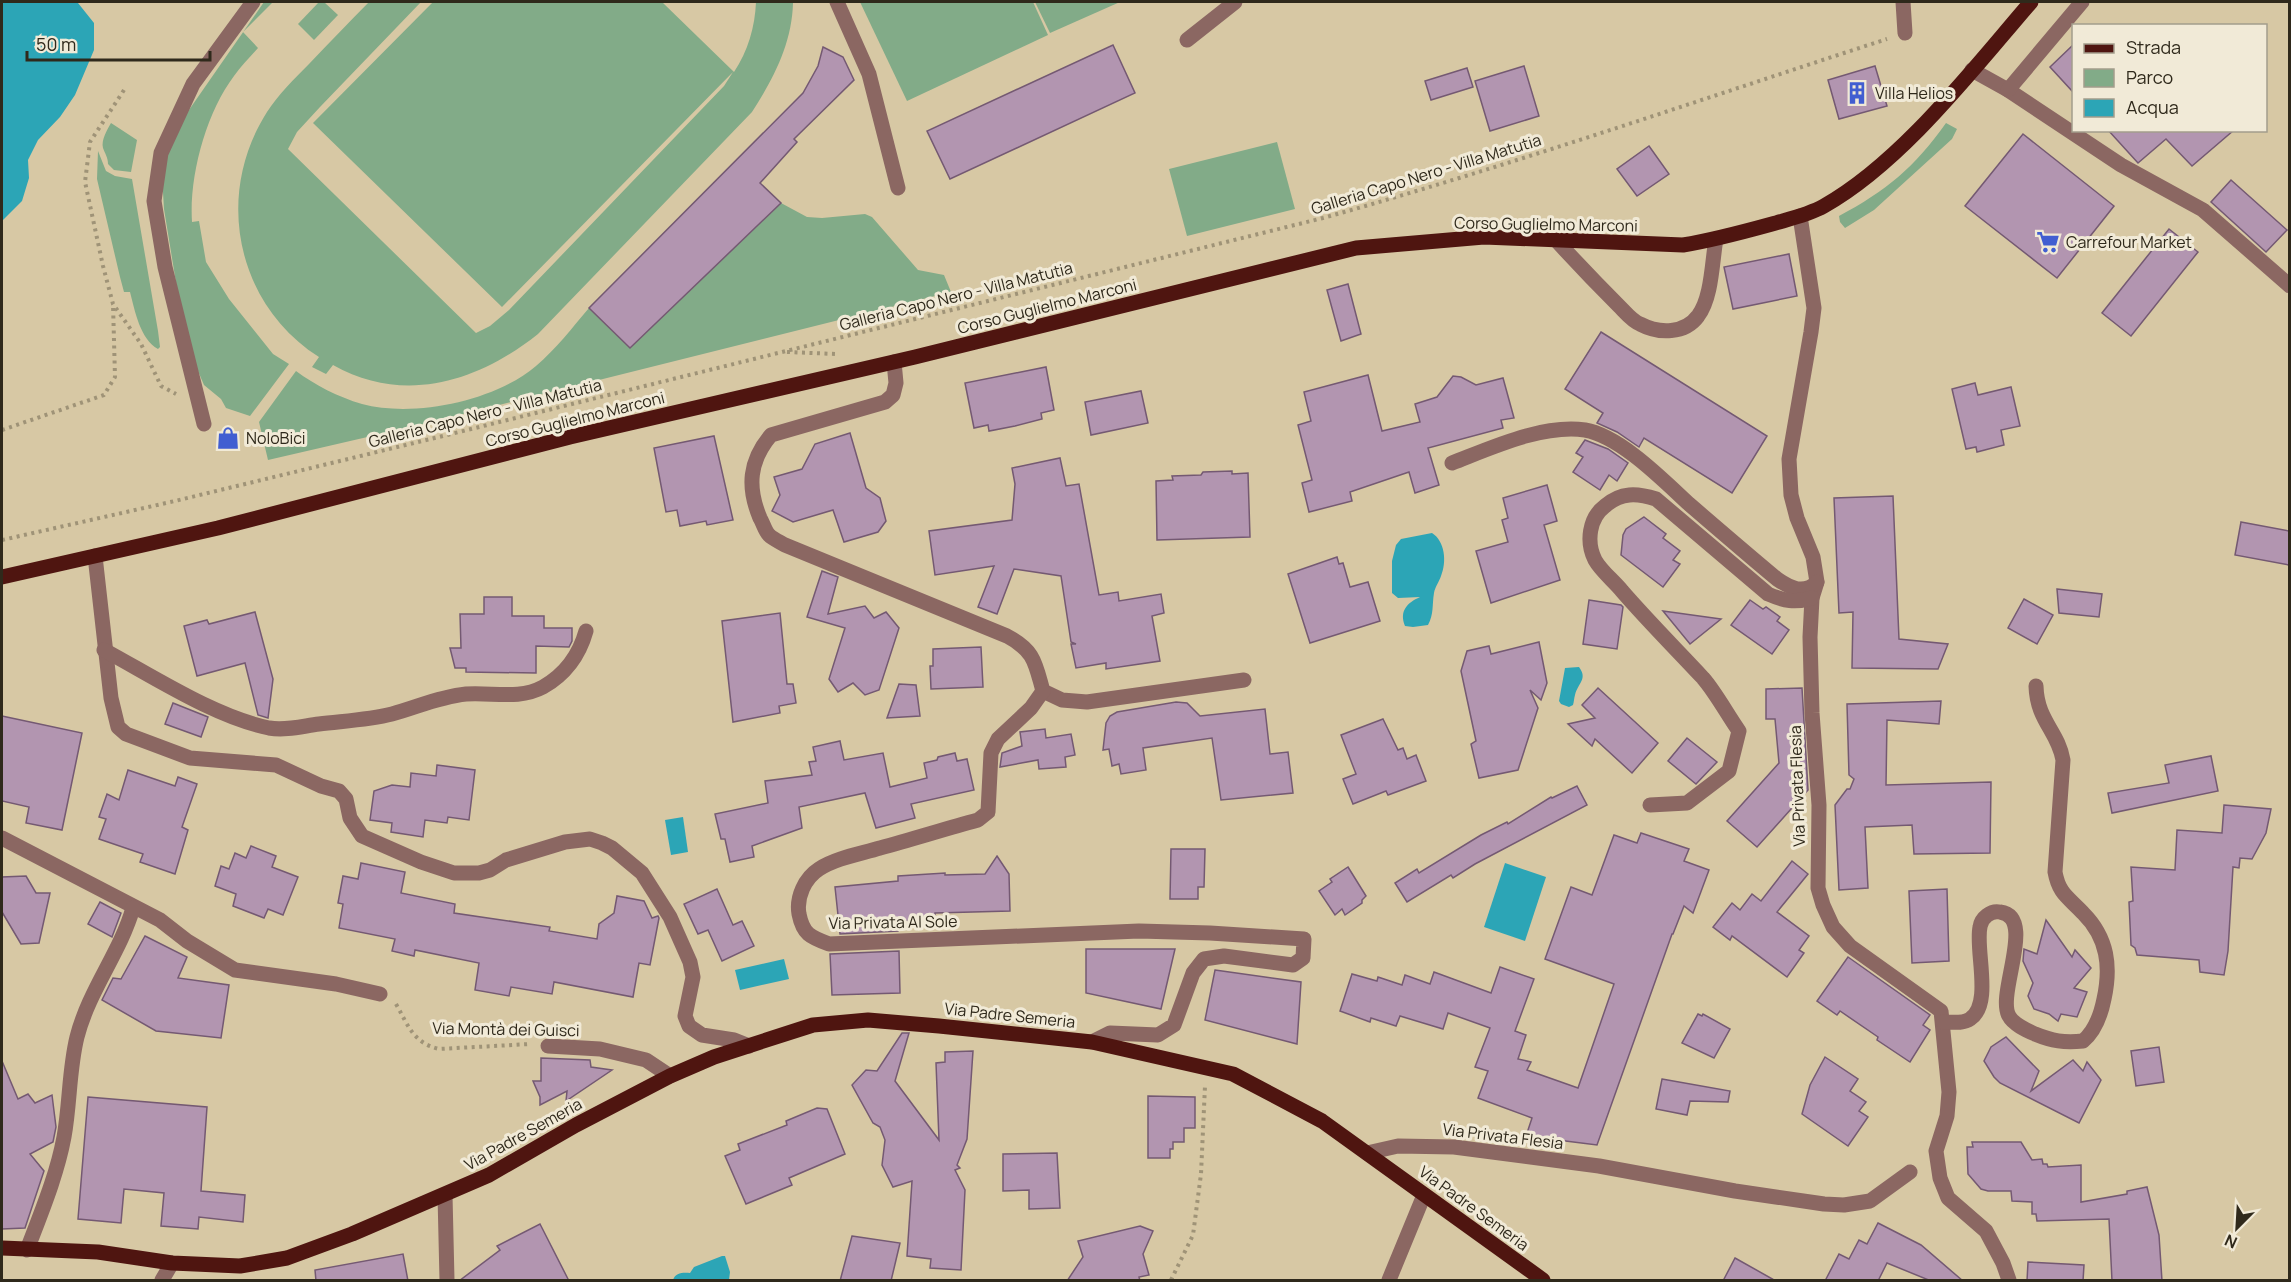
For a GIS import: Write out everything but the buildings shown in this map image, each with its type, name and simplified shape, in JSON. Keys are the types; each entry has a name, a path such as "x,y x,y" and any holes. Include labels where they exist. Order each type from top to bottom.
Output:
{"main road":[{"name":"Corso Guglielmo Marconi","path":"2,577 230,525 570,437 894,362 1356,248 1484,237 1655,245 1683,245 1716,240 1800,216 1823,207 1865,180 1912,135 2031,2"},
{"name":"Via Padre Semeria","path":"2,1248 98,1252 172,1263 240,1266 287,1258 489,1175 576,1125 670,1076 714,1057 813,1025 868,1020 1092,1042 1233,1074 1323,1121 1543,1281"}],"street":[{"path":"204,424 165,267 154,201 162,153 193,84 253,2"},
{"path":"837,2 869,74 898,188"},
{"path":"1187,40 1235,2"},
{"path":"1904,2 1905,33"},
{"path":"2008,90 2082,2"},
{"path":"1972,70 2008,90 2121,165 2203,210 2289,286"},
{"path":"1452,463 1498,444 1561,429 1587,430 1629,451 1776,579 1789,587 1800,590 1812,588 1818,582 1813,557 1797,518 1791,495 1789,459 1814,308 1800,216"},
{"path":"1555,239 1587,275 1638,324 1672,331 1686,327 1698,316 1707,297 1716,240"},
{"path":"894,362 896,383 893,395 885,402 771,435 760,448 753,471 751,489 754,504 768,534 784,545 1024,645 1033,659 1043,691 1062,700 1087,702 1244,680"},
{"path":"1650,804 1687,803 1729,771 1739,731 1705,680 1596,561 1591,548 1590,533 1594,519 1602,507 1628,494 1656,499 1768,594 1784,601 1798,602 1812,598"},
{"path":"95,556 104,650 118,727 126,734 190,758 276,765 321,786 339,791 346,799 350,818 362,836 421,862 454,873 468,874 490,870 506,860 565,842 590,839 612,848 642,873 670,917 690,962 693,977 686,1022 702,1035 734,1040 749,1046"},
{"name":"Via Privata Flesia","path":"1818,582 1812,598 1812,713 1819,805 1818,888 1833,927 1850,946 1934,1005 1941,1011 1943,1022"},
{"path":"104,650 223,712 262,726 296,728 392,714 439,698 469,694 511,696 541,688 571,665 577,657 586,631"},
{"path":"2009,1281 2003,1263 1986,1231 1948,1198 1940,1178 1936,1151 1947,1116 1949,1092 1943,1022 1964,1022 1971,1019 1981,1002 1980,927 1987,915 1995,912 2002,912 2011,917 2016,930 2006,995 2006,1011 2009,1018 2025,1030 2054,1042 2083,1041 2093,1029 2103,1004 2108,979 2107,952 2099,933 2058,887 2055,872 2063,760 2041,714 2036,700 2036,686"},
{"name":"Via Privata Al Sole","path":"1043,691 1032,708 998,739 991,753 988,812 978,820 845,858 818,870 807,880 800,894 798,908 802,927 813,938 829,944 1139,931 1304,939 1303,958 1293,965 1224,956 1204,960 1192,973 1174,1025 1158,1035 1110,1033 1092,1042"},
{"path":"2,838 160,920 187,941 235,970 336,984 380,994"},
{"path":"27,1250 49,1191 64,1138 77,1038 87,1006 100,976 127,932 134,908"},
{"name":"Via Montà dei Guisci","path":"548,1046 600,1049 646,1060 670,1076"},
{"name":"Via Privata Flesia","path":"1367,1153 1398,1146 1454,1147 1599,1166 1735,1191 1844,1205 1870,1201 1910,1172"},
{"path":"445,1195 447,1281"},
{"path":"1389,1281 1424,1195"},
{"path":"162,1281 172,1263"}],"path":[{"name":"Galleria Capo Nero - Villa Matutia","path":"2,540 414,443 1323,218 1510,163 1905,33"},
{"path":"2,430 104,395 115,377 113,304 85,182 90,142 124,90"},
{"path":"113,304 141,344 161,386 182,397 194,388"},
{"name":"Via Montà dei Guisci","path":"380,994 395,1002 416,1038 425,1046 439,1049 518,1044 548,1046"},
{"path":"1171,1281 1193,1235 1201,1174 1206,1067"}],"green space":[{"path":"264,2 273,2 244,32"},
{"path":"319,2 324,2 338,15 314,40 298,24"},
{"path":"369,2 421,2 297,132 288,149 476,333 490,326 509,310 724,86 733,72 502,307 313,123 433,2 662,2 734,72 750,38 756,2 793,3 789,32 780,60 752,112 538,334 491,365 440,382 413,385 387,384 360,377 333,365 326,374 312,367 319,357 291,335 268,308 252,278 242,246 238,212 241,178 251,144 267,112 292,81"},
{"path":"860,2 1033,2 1048,35 907,101"},
{"path":"1035,2 1120,2 1050,33"},
{"path":"243,32 258,48 224,91 208,126 201,146 193,185 192,222 199,221 206,262 229,299 273,354 289,364 250,416 226,408 221,399 204,385 192,357 181,313 164,209 162,176 167,152 182,120"},
{"path":"111,123 137,140 131,172 114,170 108,164 103,142"},
{"path":"1946,123 1957,129 1952,139 1874,210 1845,228 1839,216 1898,177 1923,153"},
{"path":"1277,142 1295,209 1187,236 1169,169"},
{"path":"98,151 106,171 115,176 132,179 158,331 160,347 158,349 143,332 130,292 124,292 97,179"},
{"path":"781,203 807,217 865,214 872,217 918,270 944,275 951,292 415,426 268,460 259,422 296,371 344,398 383,408 405,409 453,403 499,389 536,366 589,308 630,348"}],"water":[{"path":"2,2 78,3 94,23 94,50 75,95 60,117 38,140 28,160 29,178 22,201 2,221"},
{"path":"1432,533 1440,541 1444,558 1443,570 1434,593 1431,617 1428,625 1405,626 1403,616 1405,608 1420,597 1398,598 1392,593 1392,561 1396,545 1401,539"},
{"path":"1579,667 1583,675 1573,705 1569,707 1559,701 1565,668"},
{"path":"683,817 688,852 671,855 665,820"},
{"path":"1505,863 1546,877 1525,941 1484,927"},
{"path":"784,959 789,979 740,990 735,970"},
{"path":"725,1256 730,1272 729,1280 673,1280 677,1274 690,1273 694,1267"}],"place":[{"name":"Villa Helios","path":"1857,93"},
{"name":"Carrefour Market","path":"2048,242"},
{"name":"NoloBici","path":"228,438"}]}
